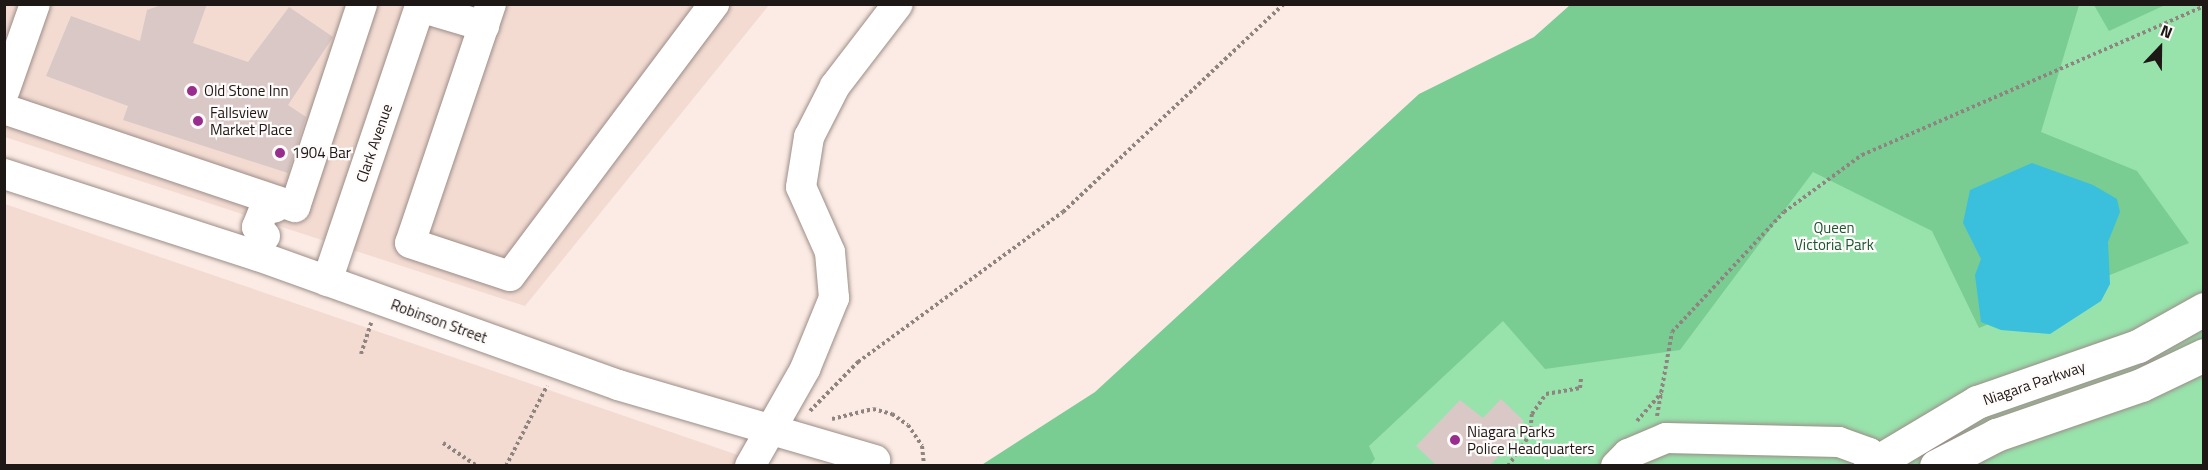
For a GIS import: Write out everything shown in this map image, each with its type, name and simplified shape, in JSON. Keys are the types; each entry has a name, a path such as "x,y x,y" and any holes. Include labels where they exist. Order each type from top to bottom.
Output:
{"main road":[{"name":"Niagara Parkway","path":"1873,463 1977,402 2138,346 2204,309"},
{"path":"1936,465 1996,435 2141,385 2204,355"}],"street":[{"path":"4,92 35,4"},
{"path":"4,110 277,204 295,207 362,4"},
{"path":"420,6 485,11 410,243 510,276 714,4"},
{"path":"750,465 805,369 834,298 830,252 801,187 809,137 835,86 898,4"},
{"name":"Clark Avenue","path":"327,281 420,6"},
{"name":"Robinson Street","path":"4,174 261,246 327,281 559,363 770,432 875,460"},
{"path":"261,246 275,235 283,216 277,204"},
{"path":"1616,465 1647,445 1666,438 1839,442 1869,453 1873,463"}],"path":[{"path":"806,414 814,410 858,362 1063,212 1284,4"},
{"path":"1647,445 1661,404 1672,332 1784,212 1862,155 2204,6"},
{"path":"361,354 379,299"},
{"path":"506,465 559,363"},
{"path":"1508,465 1530,435 1532,414 1545,394 1580,388 1581,378"},
{"path":"814,410 837,420 873,409 892,414 909,424 922,446 924,465"},
{"path":"443,443 477,465"}],"shaded area":[{"path":"5,5 769,5 525,306 5,137"},
{"path":"5,204 470,363 767,465 5,466"}],"green space":[{"path":"1570,5 2079,5 2041,132 2137,171 2189,243 1979,328 1932,231 1813,172 1680,350 1545,369 1503,321 1369,446 1375,459 1370,465 980,466 1095,392 1419,94 1534,37"},
{"name":"Queen Victoria Park","path":"1774,5 2203,5 2203,465 1162,466"},
{"path":"2094,5 2165,5 2109,31"}],"water":[{"path":"2032,163 2093,185 2117,199 2120,212 2108,242 2110,284 2101,301 2050,334 2001,330 1981,322 1975,275 1981,259 1963,223 1970,190"}],"building":[{"name":"Old Stone Inn","path":"164,4 207,4 193,43 248,62 289,7 333,37 288,105 306,117 288,173 123,120 128,106 46,76 71,16 140,41 147,10"},
{"name":"Niagara Parks Police Headquarters","path":"1501,399 1524,421 1513,432 1518,436 1490,465 1436,465 1416,446 1460,400 1483,418"}],"place":[{"name":"Old Stone Inn","path":"192,91"},
{"name":"Fallsview Market Place","path":"198,121"},
{"name":"1904 Bar","path":"280,153"},
{"name":"Niagara Parks Police Headquarters","path":"1455,440"}]}
